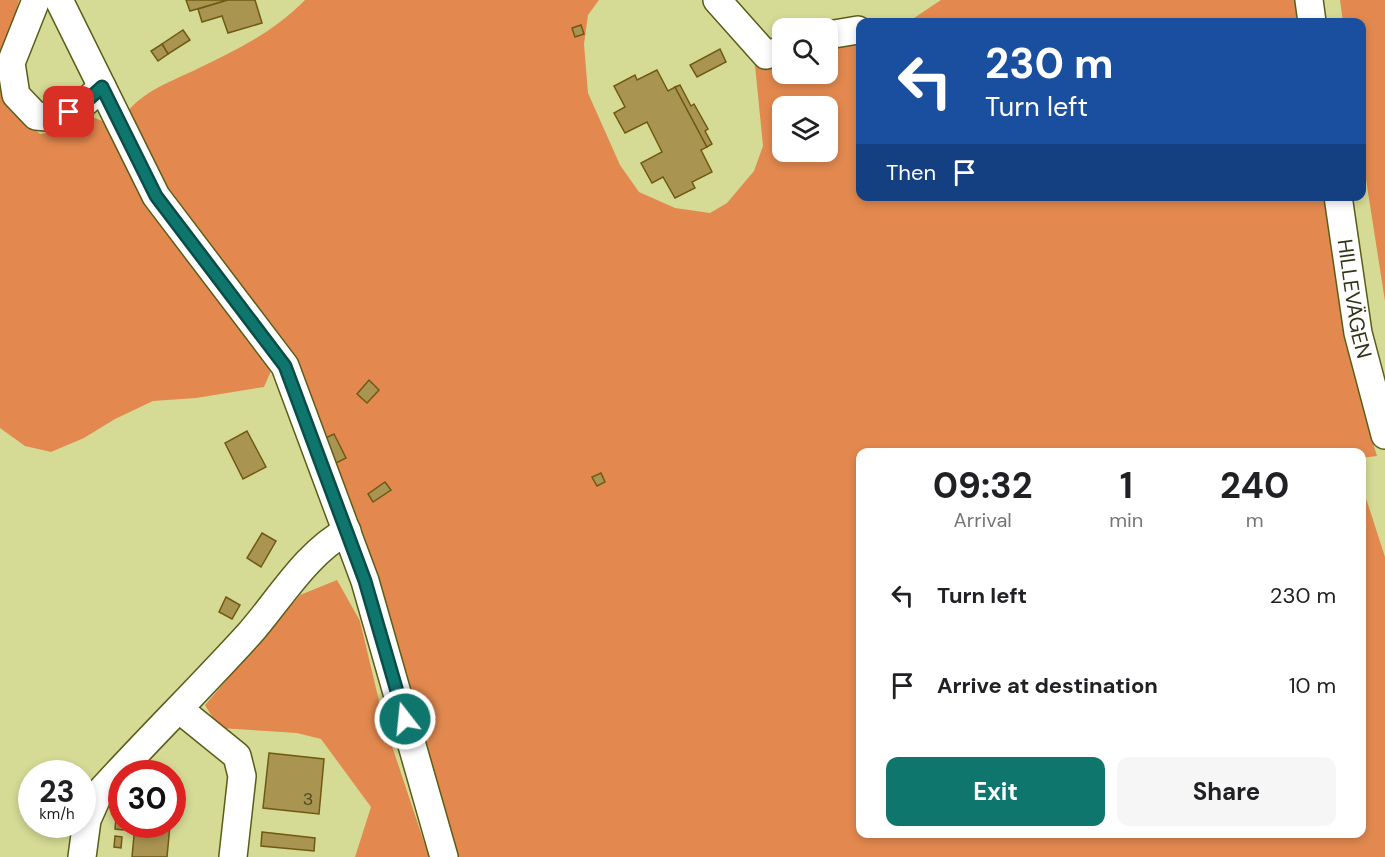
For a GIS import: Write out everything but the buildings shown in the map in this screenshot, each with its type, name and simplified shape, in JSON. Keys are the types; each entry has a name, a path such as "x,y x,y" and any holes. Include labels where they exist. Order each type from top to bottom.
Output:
{"street":[{"path":"36,0 11,63 16,95 36,116 58,118 81,106 102,87"},
{"path":"59,0 156,196 285,366 365,581 444,857"},
{"path":"717,0 766,55 772,53"},
{"path":"1309,0 1311,18"},
{"path":"838,33 856,30"},
{"name":"HILLEVÄGEN","path":"1339,201 1358,333 1385,435"},
{"path":"82,857 87,820 99,793 252,631 289,585 331,539 347,531"},
{"path":"179,709 237,756 242,767 232,857"}],"shaded area":[{"path":"0,0 19,0 1,64 22,117 40,134 57,131 95,118 110,124 271,371 264,387 196,398 153,401 115,419 84,438 51,452 25,446 0,428"},
{"path":"305,0 599,0 588,15 584,44 588,93 620,165 639,192 675,208 710,213 727,203 754,171 763,146 755,65 769,46 772,45 772,84 838,84 838,25 849,22 856,22 856,201 1329,201 1352,360 1377,456 1366,457 1366,448 856,448 856,838 1366,838 1366,498 1385,557 1385,857 455,857 323,443 157,184 125,115 132,106 149,93 241,47 268,30"},
{"path":"941,0 1299,0 1302,18 914,18"},
{"path":"1340,0 1385,0 1385,301 1366,180 1366,18 1342,18"},
{"path":"337,580 360,621 384,722 429,857 355,857 371,807 321,739 297,733 219,728 205,705 300,595"}],"route":[{"path":"69,112 81,106 102,87 156,196 285,366 365,581 405,719"}]}
